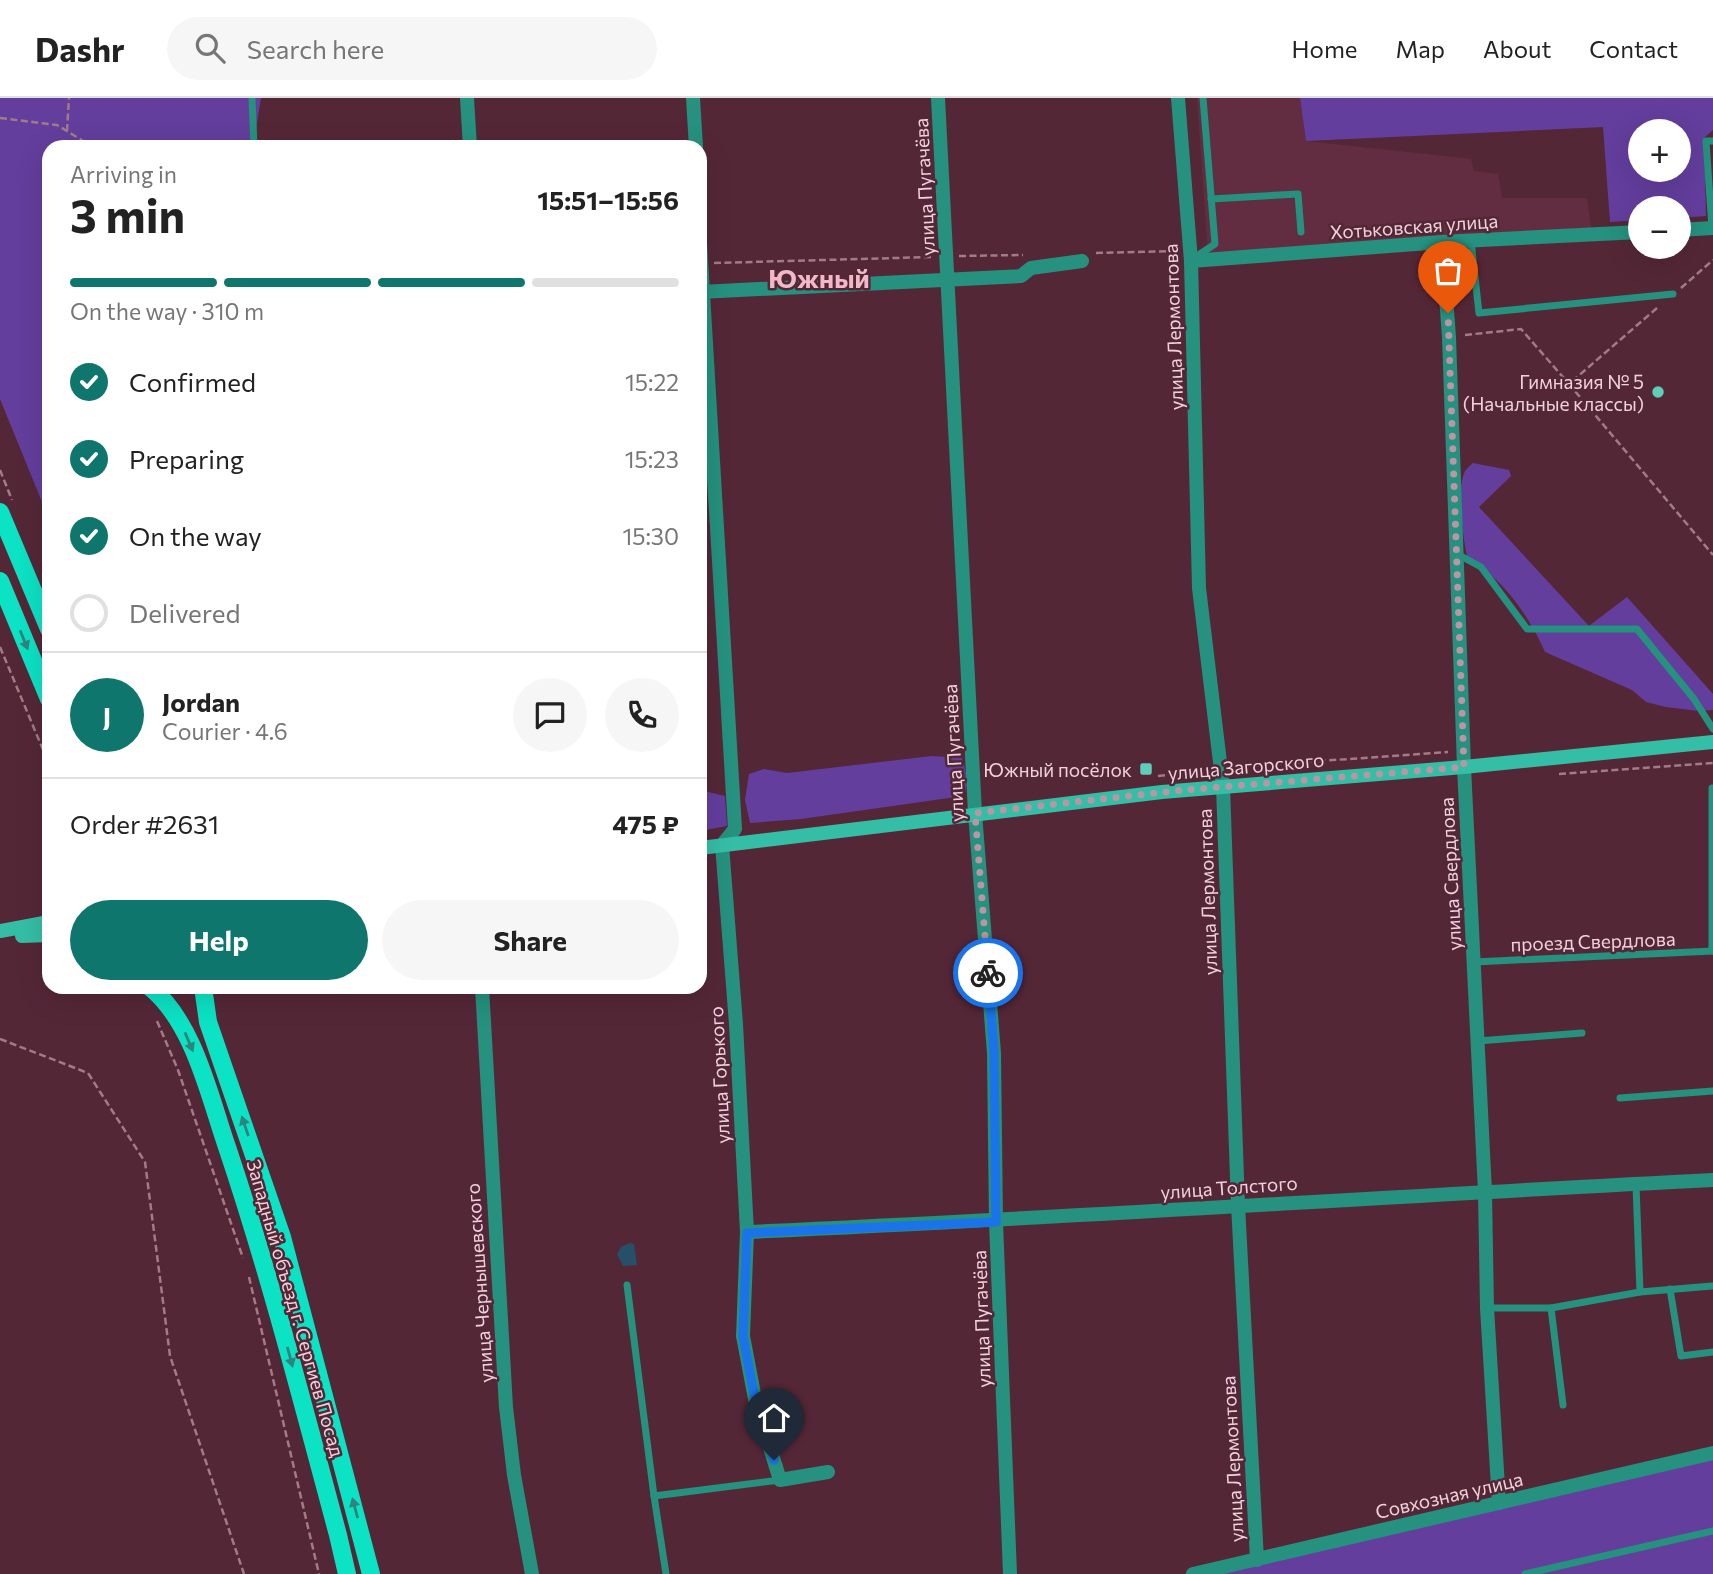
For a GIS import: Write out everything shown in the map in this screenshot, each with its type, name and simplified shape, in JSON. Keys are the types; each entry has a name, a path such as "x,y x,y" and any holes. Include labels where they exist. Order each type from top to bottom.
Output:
{"main road":[{"path":"0,512 42,612"},
{"path":"0,581 42,682"},
{"name":"улица Загорского","path":"707,847 975,813 1223,787 1464,767 1713,742"},
{"path":"0,931 42,923"},
{"path":"0,937 42,936"},
{"name":"Западный объезд г. Сергиев Посад","path":"150,994 166,1002 184,1029 221,1131 259,1244 347,1574"},
{"name":"Западный объезд г. Сергиев Посад","path":"204,994 208,1022 282,1237 371,1574"}],"street":[{"path":"467,98 470,140"},
{"path":"693,98 696,140"},
{"name":"улица Пугачёва","path":"938,98 975,813 994,1052 996,1222 1010,1574"},
{"name":"улица Лермонтова","path":"1178,98 1191,261 1199,587 1223,787 1238,1205 1257,1560"},
{"path":"1691,229 1713,228"},
{"name":"Хотьковская улица","path":"1191,261 1442,242 1628,233"},
{"name":"улица Свердлова","path":"1442,242 1449,337 1464,767 1485,1192 1487,1308 1499,1503"},
{"path":"707,292 1021,276 1031,268 1082,261"},
{"name":"улица Горького","path":"707,387 735,829 722,845 736,1024 747,1233 743,1336 755,1399 780,1480"},
{"name":"улица Чернышевского","path":"482,994 506,1407 514,1475 532,1574"},
{"name":"улица Толстого","path":"747,1233 996,1222 1238,1205 1713,1180"},
{"name":"Совхозная улица","path":"1193,1574 1713,1453"},
{"path":"780,1480 828,1472"}],"lane":[{"path":"252,98 254,140"},
{"path":"1191,261 1215,244 1203,98"},
{"path":"1713,141 1706,141 1713,228"},
{"path":"1211,199 1298,194 1301,232"},
{"path":"1471,241 1479,313 1673,294"},
{"path":"1457,553 1480,567 1527,629 1637,629 1694,699 1713,729"},
{"path":"1712,788 1712,951"},
{"name":"проезд Свердлова","path":"1473,962 1712,951"},
{"path":"1478,1041 1583,1033"},
{"path":"1620,1098 1713,1091"},
{"path":"1636,1183 1640,1292"},
{"path":"627,1285 666,1574"},
{"path":"1487,1308 1551,1308 1640,1292 1712,1286"},
{"path":"1670,1289 1681,1356 1713,1352"},
{"path":"1551,1308 1563,1405"},
{"path":"654,1496 780,1480"},
{"path":"1525,1574 1713,1531"}],"path":[{"path":"67,131 69,98"},
{"path":"0,118 57,125 82,140"},
{"path":"707,264 948,256"},
{"path":"1569,384 1713,260"},
{"path":"1449,337 1521,329 1713,555"},
{"path":"0,647 42,747"},
{"path":"1547,775 1713,763"},
{"path":"157,1022 178,1070 246,1266 319,1574"},
{"path":"0,1038 88,1073 145,1162 170,1356 244,1574"}],"shaded area":[{"path":"0,98 261,98 254,140 42,140 42,502 0,399"},
{"path":"1197,98 1300,98 1306,141 1471,159 1474,171 1498,174 1502,198 1587,198 1591,228 1208,255"},
{"path":"1300,98 1713,98 1713,130 1704,138 1706,216 1691,217 1691,196 1628,196 1628,221 1610,222 1603,127 1306,141"},
{"path":"1473,463 1509,470 1511,476 1479,507 1589,626 1627,597 1713,694 1713,710 1698,711 1646,702 1632,690 1545,652 1532,626 1504,588 1481,567 1468,560 1462,528 1461,490 1465,471"},
{"path":"932,756 962,758 966,773 963,796 801,819 750,823 745,800 749,774 764,769 787,773"},
{"path":"707,792 725,796 727,826 707,830"},
{"path":"1713,1453 1713,1574 1184,1574"}],"water":[{"path":"634,1244 637,1265 623,1266 617,1254 621,1247"}],"way so far":[{"path":"988,973 975,813 1184,790 1464,767 1448,313"}],"place":[{"name":"Гимназия № 5 (Начальные классы)","path":"1658,392"},
{"name":"Южный посёлок","path":"1146,769"}],"district":[{"name":"Южный","path":"819,277"}],"route":[{"path":"774,1460 755,1399 743,1336 747,1233 996,1222 994,1052 988,973"}]}
